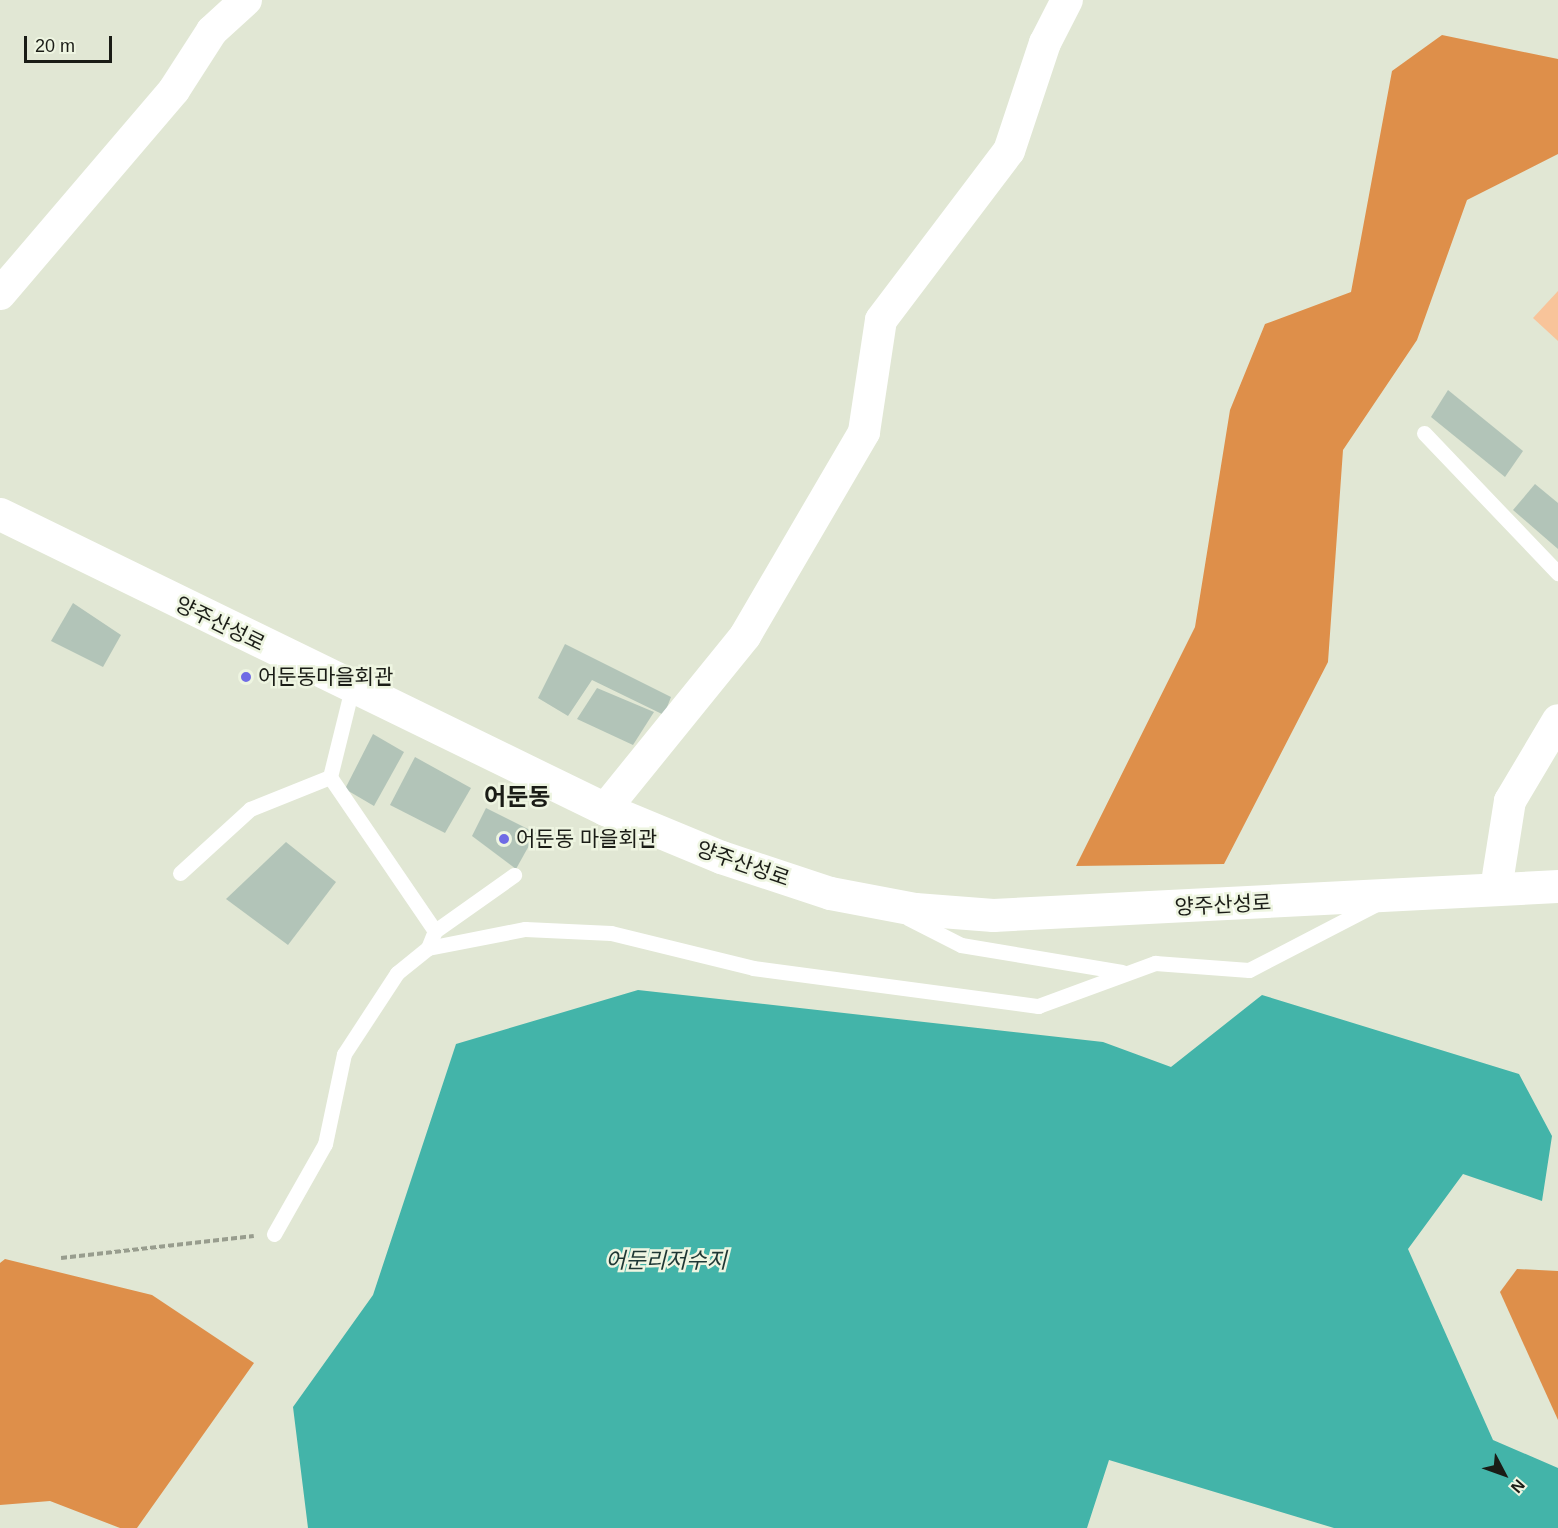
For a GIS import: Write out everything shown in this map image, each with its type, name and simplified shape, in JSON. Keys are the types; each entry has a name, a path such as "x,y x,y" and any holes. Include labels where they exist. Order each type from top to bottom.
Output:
{"street":[{"path":"0,294 174,90 212,31 246,0"},
{"path":"605,809 745,636 864,432 880,320 1009,151 1045,43 1067,0"},
{"name":"양주산성로","path":"0,514 352,688 605,809 778,877 881,903 993,915 1558,886"},
{"path":"1496,889 1510,801 1558,720"}],"lane":[{"path":"1424,433 1558,573"},
{"path":"352,688 330,777 435,931"},
{"path":"180,873 250,809 330,777"},
{"path":"428,948 435,931 514,874"},
{"path":"274,1234 325,1144 344,1054 397,973 428,948 525,929 611,933 753,968 1038,1006 1155,963 1249,970 1394,895"},
{"path":"881,903 961,945 1125,973"}],"path":[{"path":"61,1258 274,1234"}],"shaded area":[{"path":"1442,35 1558,59 1558,154 1467,200 1417,340 1343,450 1328,662 1224,864 1076,866 1195,627 1230,410 1265,324 1351,292 1392,71"},
{"path":"1558,291 1558,341 1533,318"},
{"path":"5,1259 152,1295 254,1363 137,1528 120,1528 50,1501 0,1505 0,1263"},
{"path":"1517,1269 1558,1271 1558,1420 1500,1292"}],"water":[{"name":"어둔리저수지","path":"638,990 1103,1042 1171,1067 1262,995 1519,1074 1552,1136 1542,1201 1463,1174 1408,1249 1493,1440 1558,1468 1558,1528 1334,1528 1109,1460 1087,1528 308,1528 293,1407 373,1295 456,1044"}],"building":[{"path":"1448,390 1523,451 1505,477 1431,417"},
{"path":"1535,484 1558,503 1558,549 1513,510"},
{"path":"73,603 121,635 103,667 51,641"},
{"path":"565,644 671,697 664,715 592,680 568,716 538,698"},
{"path":"597,688 654,712 633,745 577,719"},
{"path":"373,734 404,752 374,806 345,789"},
{"path":"415,757 471,788 445,833 390,805"},
{"name":"어둔동 마을회관","path":"486,808 536,833 516,869 472,836"},
{"path":"286,842 336,882 288,945 226,899"}],"place":[{"name":"어둔동마을회관","path":"246,677"},
{"name":"어둔동 마을회관","path":"504,839"}],"district":[{"name":"어둔동","path":"517,797"}]}
